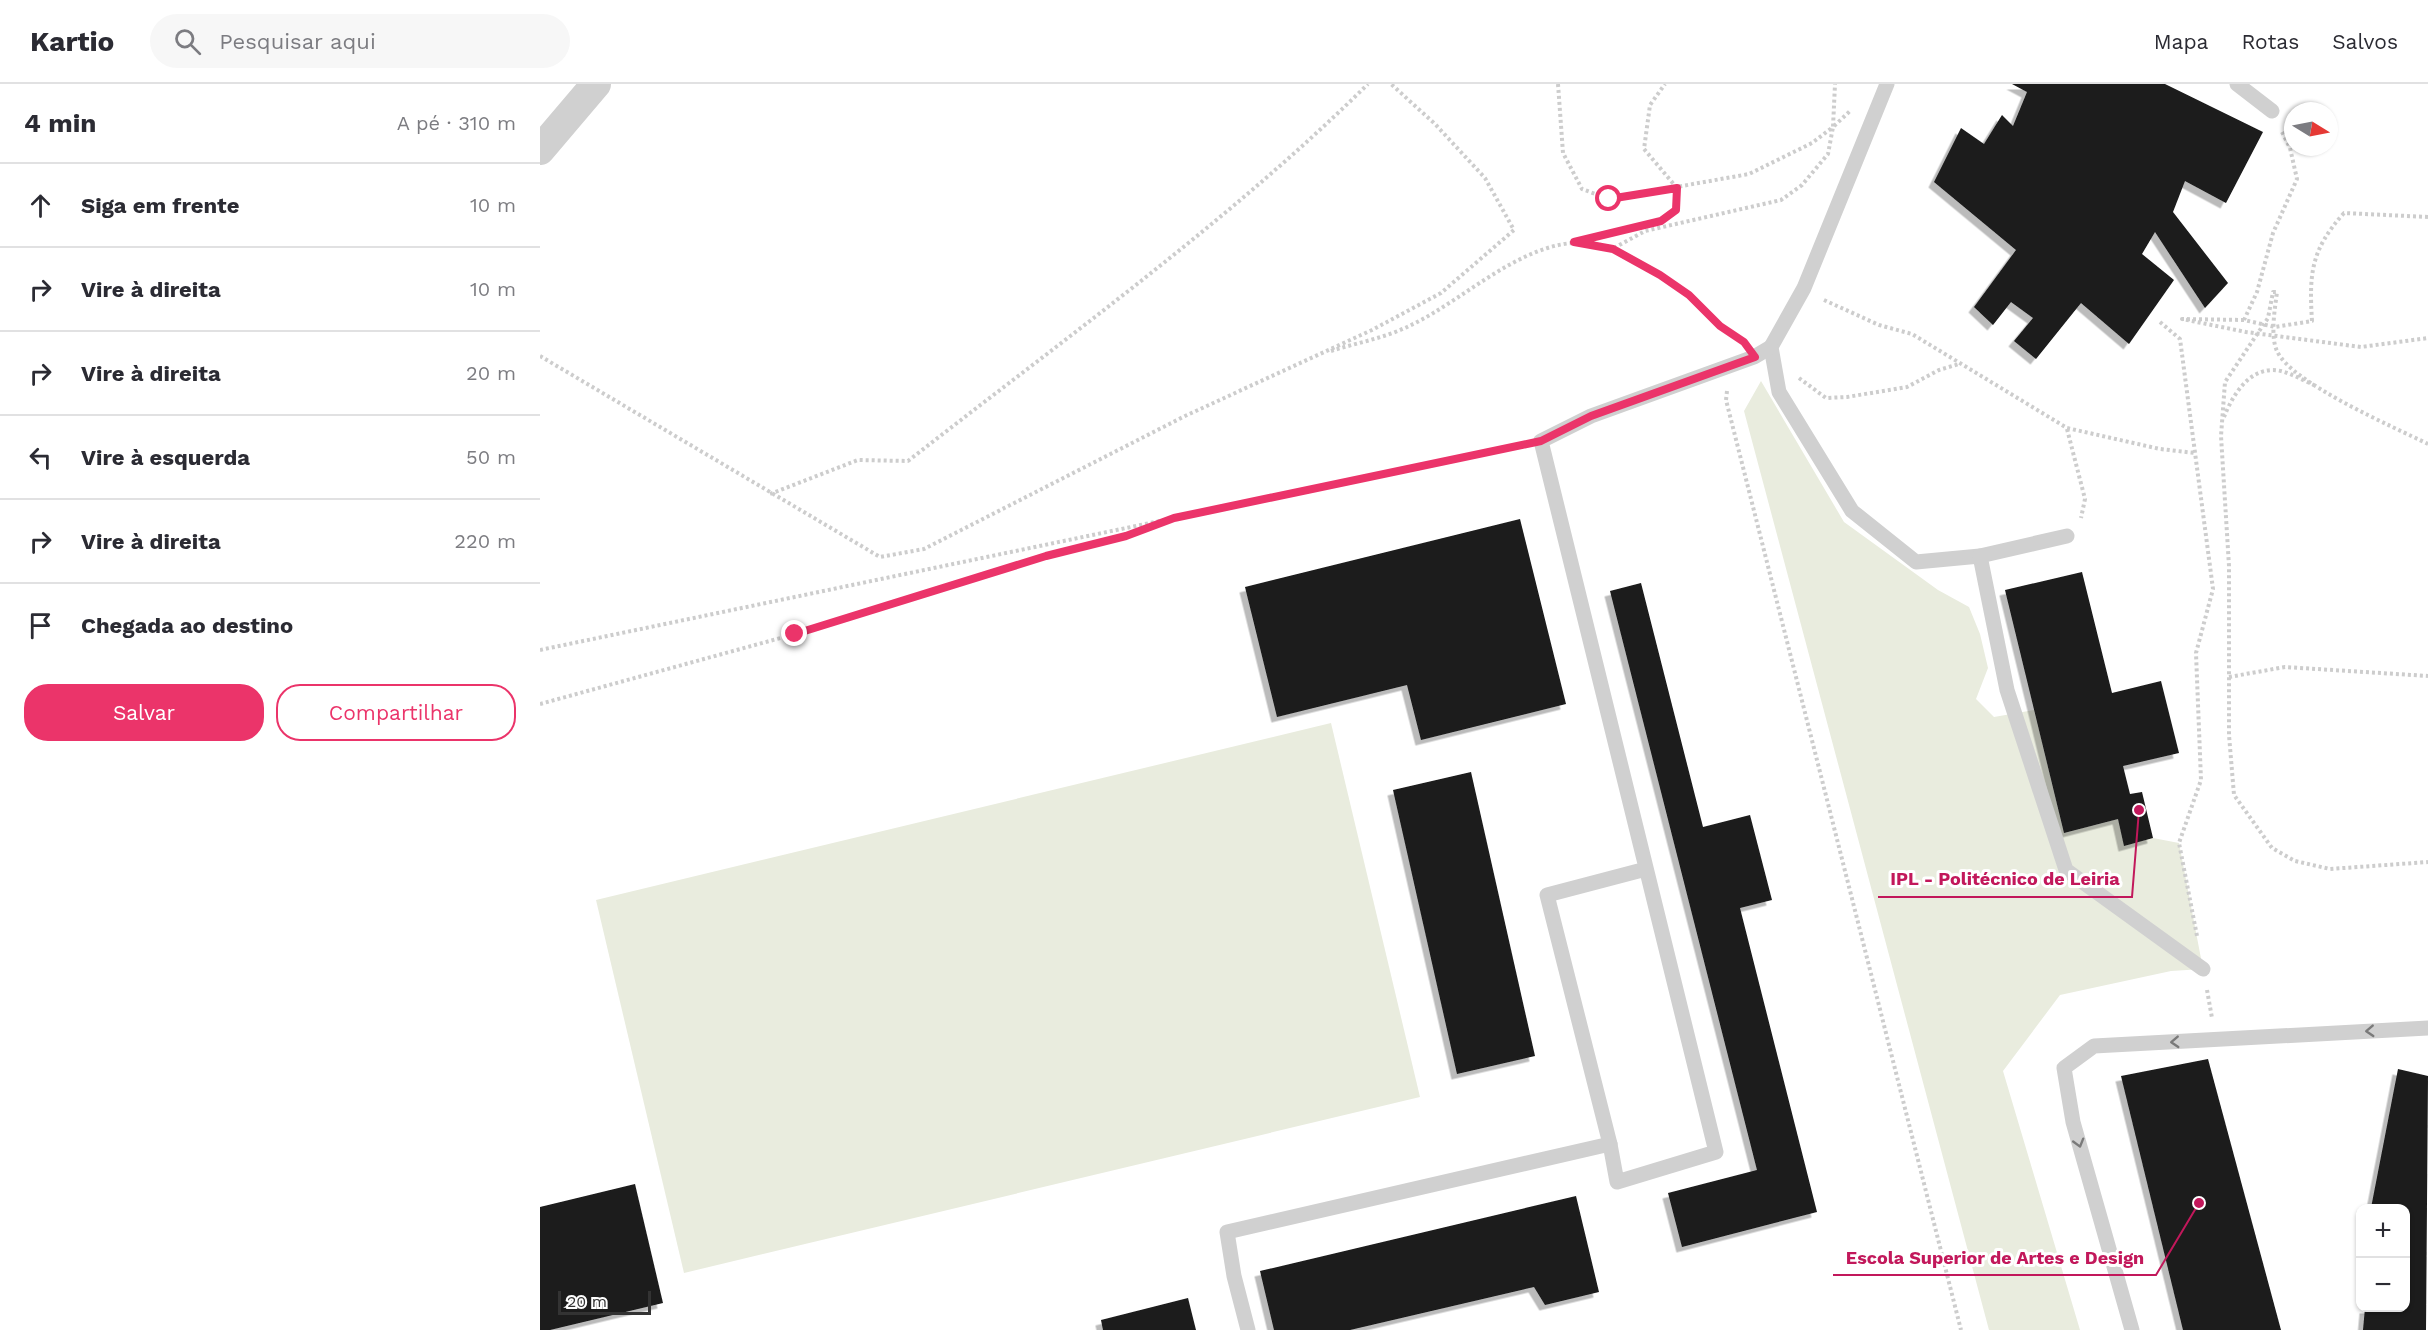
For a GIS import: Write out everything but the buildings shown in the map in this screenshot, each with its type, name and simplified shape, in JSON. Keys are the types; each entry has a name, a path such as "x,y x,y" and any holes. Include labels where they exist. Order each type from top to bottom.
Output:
{"street":[{"path":"540,150 596,84"}],"lane":[{"path":"1646,868 1547,895 1610,1144 1617,1182 1716,1152 1541,441 1591,416 1755,357 1771,348 1804,288 1887,84"},
{"path":"2237,84 2272,111"},
{"path":"1771,348 1773,371 1779,392 1856,516 1916,562 1980,556 2067,536"},
{"path":"1980,556 2007,690 2066,870 2203,969"},
{"path":"2132,1330 2073,1122 2064,1068 2094,1046 2428,1028"},
{"path":"1248,1330 1234,1276 1227,1233 1610,1144"}],"path":[{"path":"770,494 858,460 908,461 1177,252 1304,148 1368,84"},
{"path":"540,356 880,557 924,549 1185,416 1372,330 1441,293 1514,230 1485,178 1435,124 1391,84"},
{"path":"1558,84 1563,153 1582,189 1609,199 1749,174 1812,143 1856,105"},
{"path":"1313,356 1408,327 1530,254 1661,221 1676,210 1677,188 1644,149 1650,105 1665,84"},
{"path":"1613,249 1644,231 1781,200 1802,186 1828,154 1833,127 1835,84"},
{"path":"2244,320 2257,292 2274,233 2297,179 2290,148 2272,111"},
{"path":"2428,217 2344,213 2324,236 2314,262 2312,321 2275,327 2244,320 2182,319 2275,336 2361,347 2428,338"},
{"path":"1574,242 1613,249 1689,295 1720,326 1744,342 1755,357"},
{"path":"1804,288 1841,310 1912,334 2067,428 2160,449 2195,453"},
{"path":"2428,444 2325,390 2285,364 2276,349 2277,292 2273,292 2268,318 2225,382 2222,422 2224,515 2229,566 2229,676 2234,795 2272,848 2295,861 2330,869 2428,862"},
{"path":"2160,322 2180,339 2213,589 2196,653 2201,780 2179,843 2216,1039"},
{"path":"1773,371 1791,372 1826,398 1847,397 1907,387 1939,370 1960,364"},
{"path":"1731,365 1726,400 1961,1330"},
{"path":"2222,422 2232,398 2255,375 2273,370 2325,390"},
{"path":"2067,428 2085,499 2081,518 2067,536"},
{"path":"540,650 1541,441"},
{"path":"540,704 795,634 1046,556 1126,536 1174,518"},
{"path":"2229,676 2285,667 2428,676"}],"shaded area":[{"path":"1761,381 1844,522 1938,590 1969,607 1980,634 1988,668 1976,699 1994,717 2034,710 2064,833 2118,819 2124,845 2153,838 2179,843 2203,969 2171,971 2060,995 2003,1071 2080,1330 1989,1330 1744,411"},
{"path":"1331,723 1420,1097 684,1273 596,900"}],"place":[{"name":"IPL - Politécnico de Leiria","path":"2139,810"},
{"name":"Escola Superior de Artes e Design","path":"2199,1203"}],"route":[{"path":"795,634 1046,556 1126,536 1174,518 1541,441 1591,416 1755,357 1744,342 1720,326 1689,295 1660,275 1613,249 1574,242 1661,221 1676,210 1677,188 1609,199"}]}
